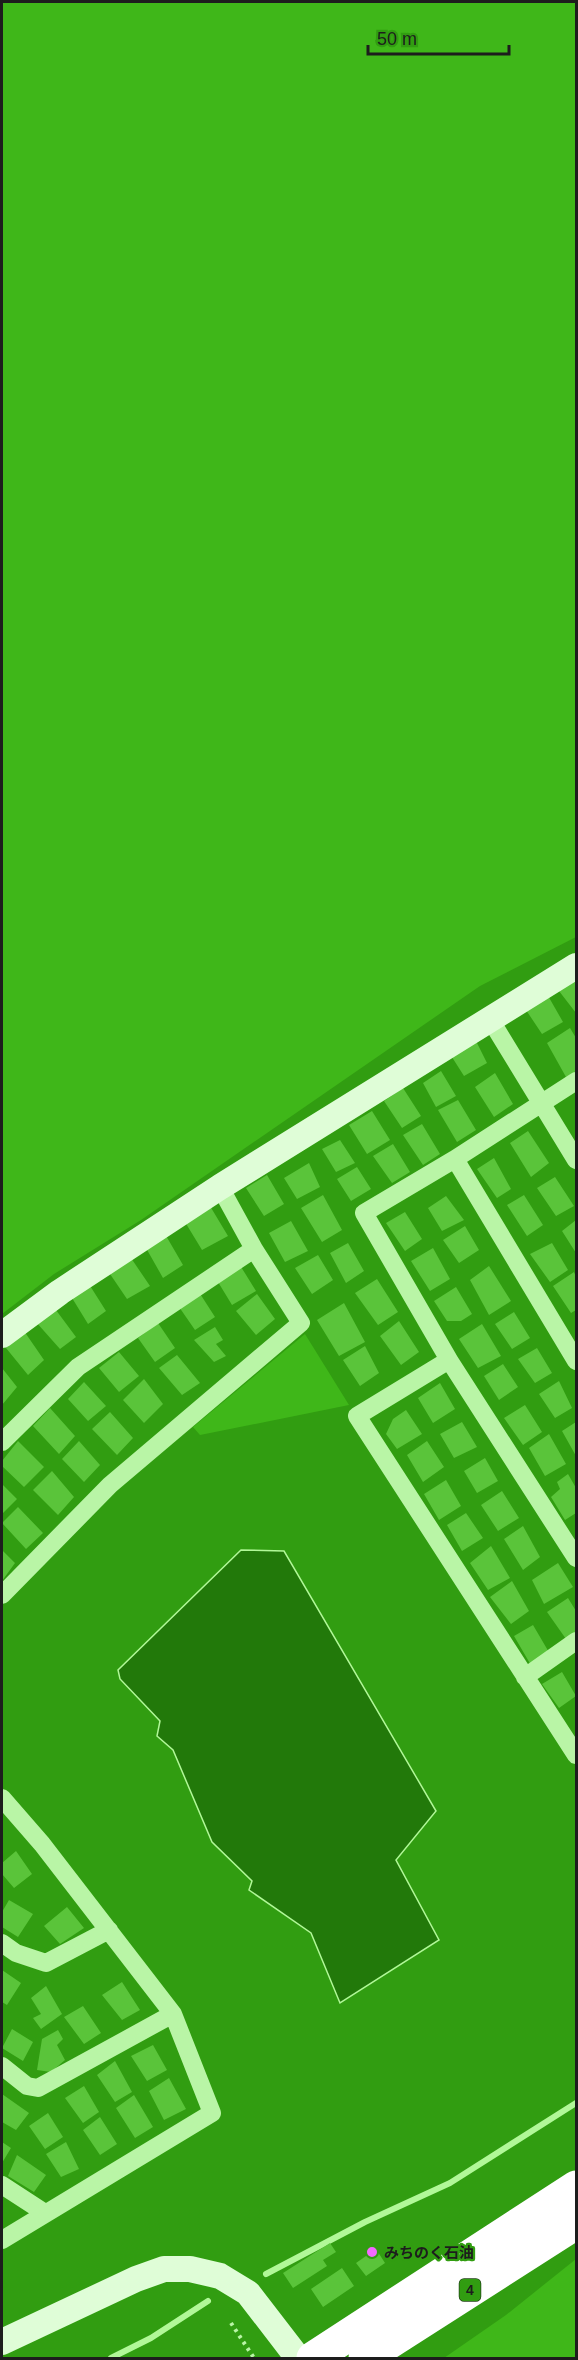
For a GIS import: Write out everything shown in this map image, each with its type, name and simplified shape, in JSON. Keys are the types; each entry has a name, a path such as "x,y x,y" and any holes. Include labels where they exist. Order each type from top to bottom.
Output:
{"highway":[{"name":"4","path":"313,2358 576,2187"},
{"name":"4","path":"365,2358 576,2223"}],"street":[{"path":"2,1335 60,1292 220,1187 576,966"},
{"path":"490,1019 543,1102 576,1160"},
{"path":"576,1081 364,1213 449,1360 576,1558"},
{"path":"455,1158 576,1360"},
{"path":"2,1595 110,1485 301,1323 254,1249 220,1187"},
{"path":"2,1442 78,1367 254,1249"},
{"path":"449,1360 357,1416 576,1755"},
{"path":"525,1677 576,1641"},
{"path":"2,1798 42,1845 173,2014 212,2113 2,2240"},
{"path":"2,1943 15,1953 46,1962 109,1930"},
{"path":"2,2066 27,2086 38,2088 173,2014"},
{"path":"2,2185 45,2213"},
{"path":"2,2342 136,2278 164,2269 190,2269 220,2276 249,2293 298,2358"}],"path":[{"path":"231,2323 254,2358"}],"shaded area":[{"path":"2,2 576,2 576,937 480,986 141,1220 54,1274 2,1314"},
{"path":"305,1334 349,1405 200,1435 193,1427"},
{"path":"241,1550 284,1551 436,1811 396,1860 439,1940 340,2003 311,1933 249,1890 252,1881 212,1842 173,1750 157,1736 160,1721 120,1679 118,1670"},
{"path":"576,2259 576,2358 444,2358 506,2315"}],"building":[{"path":"576,979 576,1013 559,991"},
{"path":"547,994 563,1022 542,1034 526,1010"},
{"path":"570,1028 576,1038 576,1071 566,1077 547,1043"},
{"path":"475,1039 487,1063 464,1076 450,1054"},
{"path":"441,1071 456,1096 436,1107 423,1083"},
{"path":"495,1073 513,1104 494,1117 475,1087"},
{"path":"403,1088 421,1116 402,1128 384,1101"},
{"path":"458,1100 476,1130 457,1142 438,1110"},
{"path":"372,1111 390,1140 367,1154 349,1125"},
{"path":"422,1124 440,1154 423,1165 403,1135"},
{"path":"528,1131 549,1163 531,1177 510,1143"},
{"path":"340,1140 355,1163 336,1172 322,1149"},
{"path":"393,1144 410,1172 392,1183 373,1156"},
{"path":"494,1158 511,1189 497,1198 477,1169"},
{"path":"309,1163 320,1187 297,1199 284,1178"},
{"path":"357,1167 371,1189 351,1201 337,1179"},
{"path":"267,1175 284,1204 264,1216 246,1188"},
{"path":"555,1177 574,1206 556,1216 537,1188"},
{"path":"323,1195 342,1230 322,1242 301,1208"},
{"path":"524,1195 543,1225 527,1236 507,1205"},
{"path":"446,1196 464,1220 442,1231 428,1208"},
{"path":"210,1206 228,1236 202,1250 185,1222"},
{"path":"405,1212 422,1239 405,1251 386,1223"},
{"path":"576,1220 576,1253 562,1231"},
{"path":"291,1221 308,1251 285,1262 269,1233"},
{"path":"465,1226 479,1250 459,1263 443,1240"},
{"path":"165,1234 183,1265 163,1278 146,1248"},
{"path":"348,1243 364,1271 346,1283 330,1253"},
{"path":"552,1243 568,1270 550,1282 530,1254"},
{"path":"433,1248 450,1279 430,1291 411,1261"},
{"path":"318,1255 333,1280 312,1294 295,1268"},
{"path":"131,1258 150,1286 127,1299 108,1271"},
{"path":"238,1262 256,1291 232,1305 215,1277"},
{"path":"489,1266 511,1301 489,1315 470,1280"},
{"path":"574,1272 576,1310 571,1313 553,1286"},
{"path":"377,1279 398,1312 378,1325 355,1293"},
{"path":"87,1281 106,1311 88,1324 69,1293"},
{"path":"456,1287 472,1314 461,1321 447,1321 434,1301"},
{"path":"197,1289 215,1317 195,1330 177,1304"},
{"path":"257,1294 275,1319 256,1335 236,1311"},
{"path":"344,1303 365,1342 339,1356 317,1320"},
{"path":"53,1306 76,1337 60,1349 36,1322"},
{"path":"514,1312 530,1338 512,1349 495,1324"},
{"path":"399,1321 419,1352 401,1365 380,1336"},
{"path":"158,1323 175,1348 155,1362 138,1338"},
{"path":"482,1324 501,1356 478,1368 459,1339"},
{"path":"215,1327 223,1340 216,1344 226,1356 214,1362 194,1340"},
{"path":"24,1331 44,1360 28,1375 6,1348"},
{"path":"365,1346 379,1373 360,1386 343,1360"},
{"path":"537,1348 552,1373 535,1383 518,1359"},
{"path":"119,1352 139,1376 119,1392 99,1368"},
{"path":"177,1355 200,1383 182,1395 159,1368"},
{"path":"503,1364 518,1387 499,1400 484,1376"},
{"path":"2,1368 17,1387 2,1405"},
{"path":"144,1379 163,1404 144,1423 123,1400"},
{"path":"559,1381 572,1408 555,1418 539,1394"},
{"path":"84,1382 106,1406 88,1421 68,1399"},
{"path":"440,1383 455,1409 433,1423 418,1398"},
{"path":"525,1405 542,1432 523,1445 504,1418"},
{"path":"50,1408 75,1436 59,1454 33,1426"},
{"path":"406,1410 422,1434 397,1449 386,1434 393,1419"},
{"path":"110,1412 133,1438 117,1455 92,1429"},
{"path":"462,1422 477,1447 454,1458 440,1434"},
{"path":"576,1422 576,1456 562,1431"},
{"path":"549,1434 566,1464 545,1476 529,1448"},
{"path":"18,1441 44,1467 24,1487 2,1466 2,1461"},
{"path":"79,1441 100,1465 84,1482 62,1459"},
{"path":"427,1441 444,1467 423,1482 407,1455"},
{"path":"485,1458 498,1481 477,1493 464,1471"},
{"path":"52,1471 74,1497 58,1515 33,1490"},
{"path":"568,1474 576,1488 576,1513 565,1520 551,1497 560,1489 557,1482"},
{"path":"446,1480 461,1506 439,1520 424,1494"},
{"path":"2,1484 17,1499 2,1514"},
{"path":"502,1491 519,1518 498,1531 481,1505"},
{"path":"18,1507 43,1533 26,1549 2,1523"},
{"path":"466,1513 483,1538 462,1551 447,1525"},
{"path":"523,1526 540,1557 523,1570 504,1539"},
{"path":"491,1546 510,1578 488,1590 470,1563"},
{"path":"2,1550 15,1563 2,1581"},
{"path":"558,1563 573,1587 544,1604 532,1580"},
{"path":"512,1581 529,1611 511,1624 490,1597"},
{"path":"568,1598 576,1611 576,1633 566,1639 547,1612"},
{"path":"533,1625 550,1654 532,1667 514,1636"},
{"path":"562,1672 576,1696 559,1708 542,1684"},
{"path":"16,1851 32,1874 14,1888 2,1874 2,1863"},
{"path":"9,1900 33,1914 18,1937 2,1927 2,1912"},
{"path":"67,1907 84,1928 60,1944 44,1926"},
{"path":"2,1970 21,1983 7,2005 2,2002"},
{"path":"122,1982 140,2010 122,2020 102,1995"},
{"path":"46,1986 62,2014 41,2029 33,2018 41,2014 31,1998"},
{"path":"83,2006 101,2033 84,2044 64,2017"},
{"path":"12,2029 33,2042 23,2061 2,2048"},
{"path":"58,2030 63,2039 57,2045 65,2060 51,2072 37,2070 42,2039"},
{"path":"153,2045 167,2070 147,2081 131,2056"},
{"path":"115,2061 132,2092 115,2102 97,2075"},
{"path":"169,2078 186,2109 164,2120 149,2091"},
{"path":"84,2086 99,2112 83,2123 65,2098"},
{"path":"2,2094 29,2113 16,2130 2,2122"},
{"path":"134,2095 153,2127 135,2138 116,2108"},
{"path":"48,2113 63,2137 45,2149 29,2126"},
{"path":"100,2117 117,2144 100,2155 83,2130"},
{"path":"2,2142 11,2148 2,2163"},
{"path":"66,2142 79,2169 61,2177 46,2154"},
{"path":"17,2155 46,2175 34,2192 8,2176"},
{"path":"330,2243 336,2252 323,2260 327,2266 293,2288 283,2273"},
{"path":"376,2249 385,2263 366,2276 356,2263"},
{"path":"342,2268 354,2286 323,2307 311,2289"}],"waterway":[{"path":"266,2274 365,2222 450,2183 576,2103"},
{"path":"111,2358 151,2338 208,2301"}],"place":[{"name":"みちのく石油","path":"372,2252"}]}
